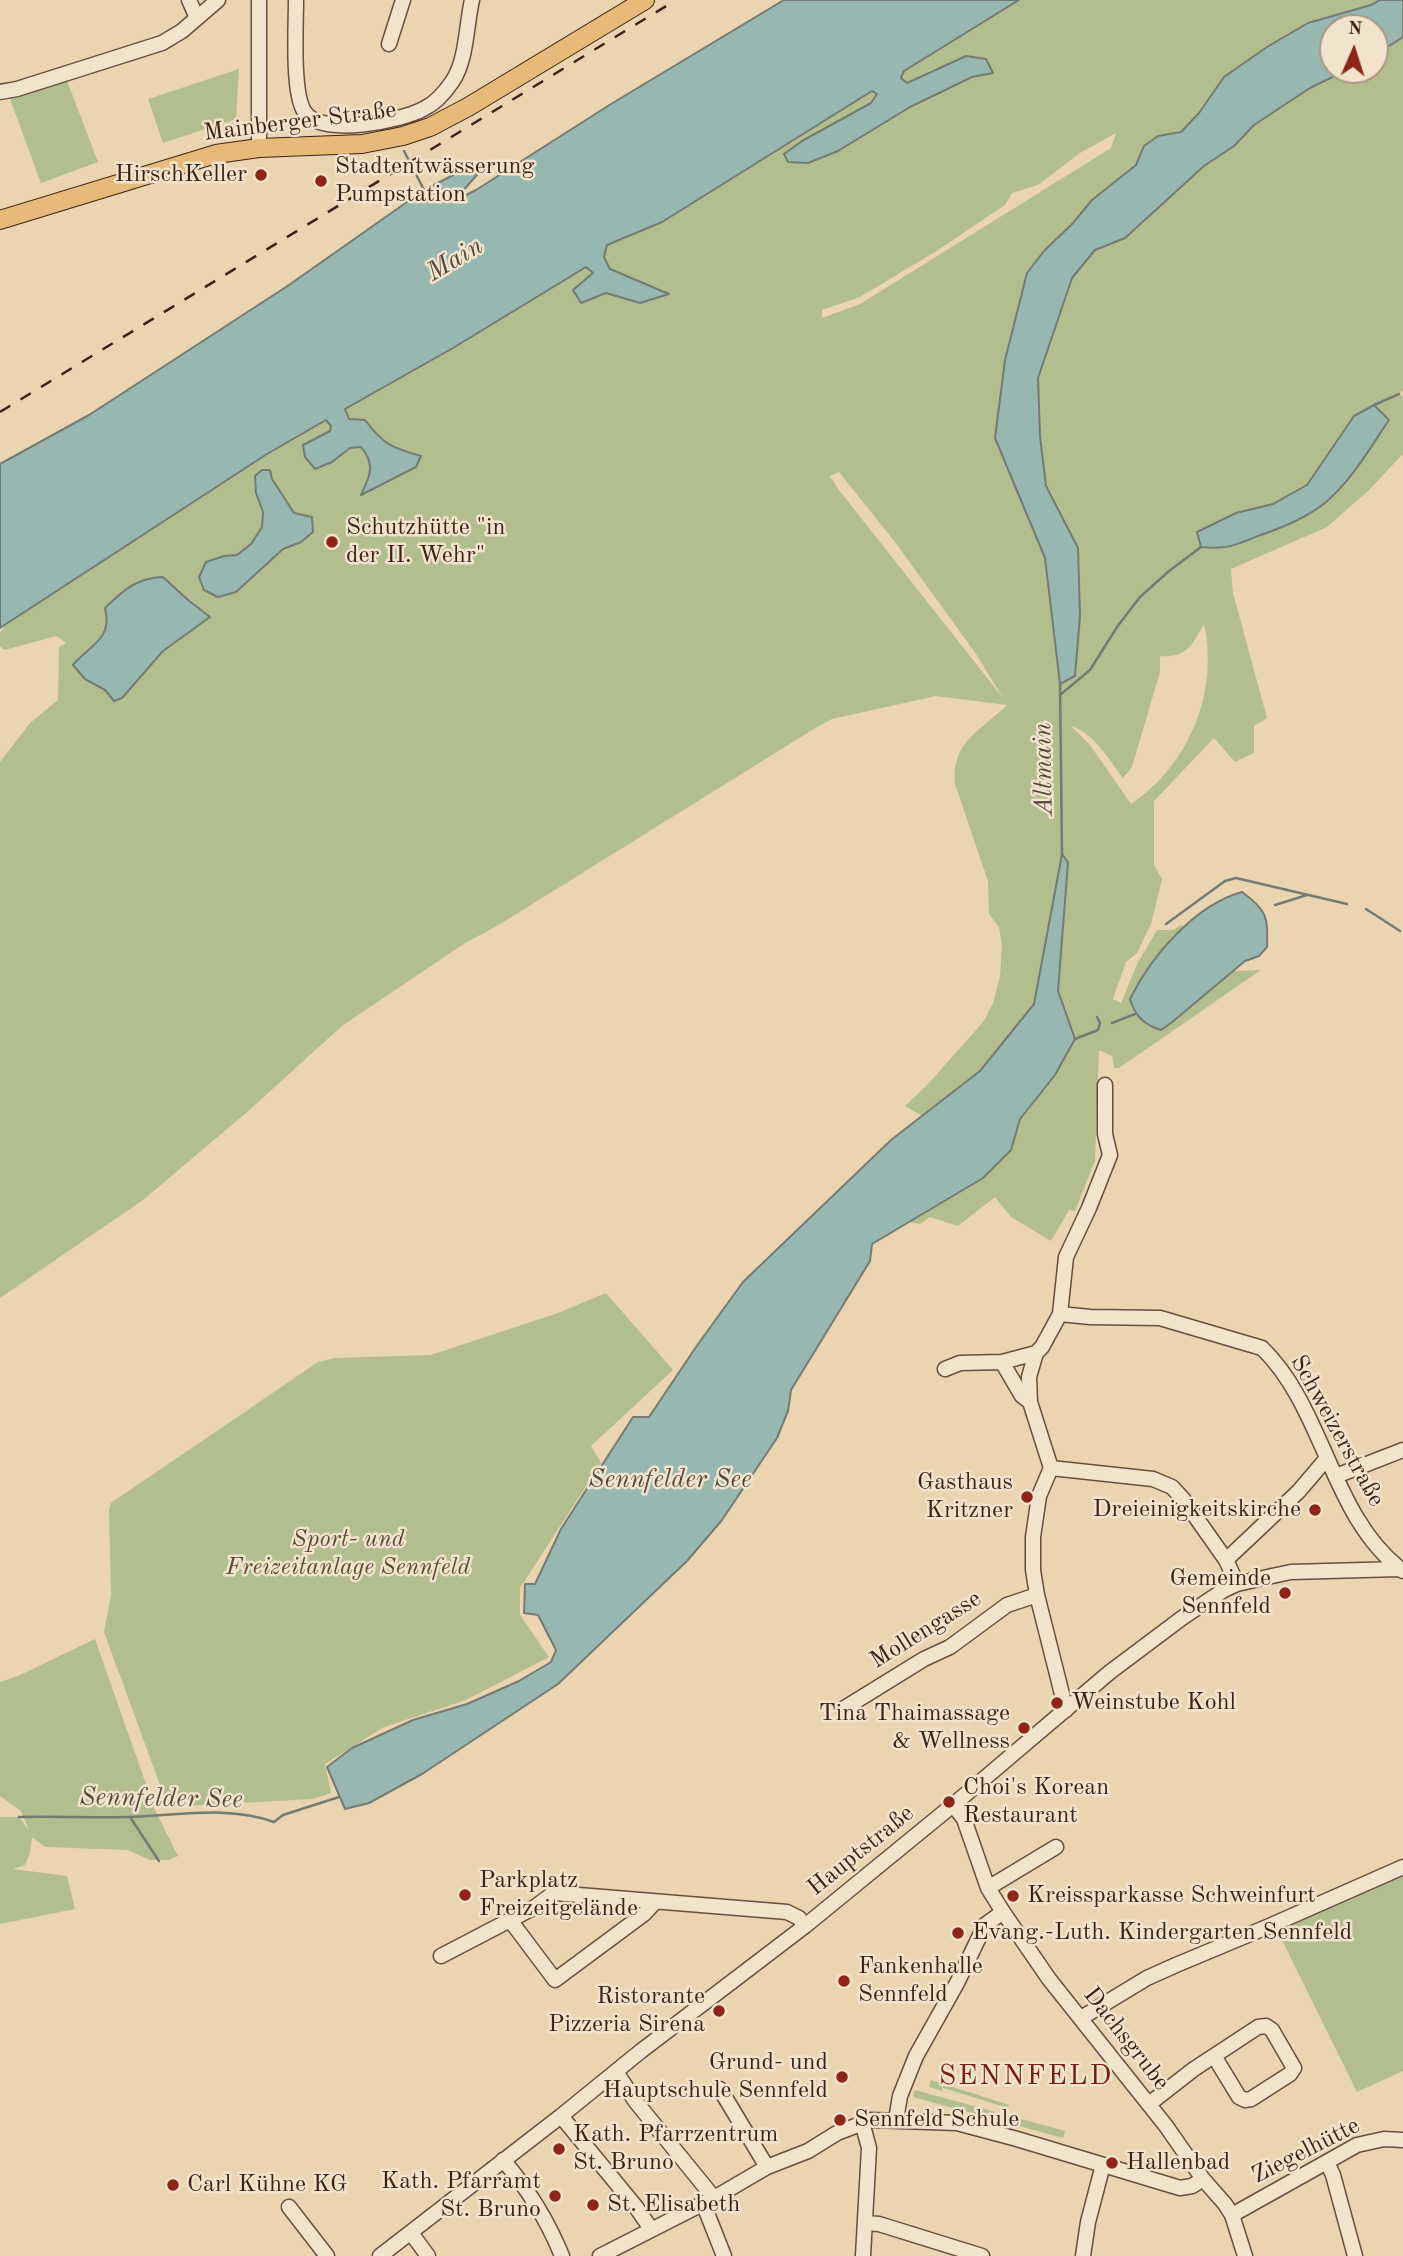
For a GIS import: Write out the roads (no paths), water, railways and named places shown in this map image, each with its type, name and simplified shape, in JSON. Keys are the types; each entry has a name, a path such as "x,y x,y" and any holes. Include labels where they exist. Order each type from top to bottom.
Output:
{"main road":[{"name":"Mainberger Straße","path":"0,220 188,161 235,150 362,144 383,141 430,127 645,0"}],"street":[{"path":"189,0 197,18"},
{"path":"0,92 162,43 182,31 218,0"},
{"path":"259,0 260,148"},
{"path":"296,0 300,101 308,117 324,124 338,125 403,117 429,107 446,91 456,75 472,0"},
{"path":"389,44 403,0"},
{"path":"945,1369 971,1362 1002,1362 1035,1353 1042,1347 1060,1314 1066,1258 1110,1155 1105,1134 1105,1085"},
{"name":"Schweizerstraße","path":"1060,1314 1160,1318 1262,1349 1273,1359 1296,1393 1348,1504 1380,1549 1401,1570"},
{"path":"1035,1353 1029,1377 1030,1402 1051,1468 1040,1496 1033,1537 1033,1570 1066,1710"},
{"path":"1002,1362 1022,1396 1030,1402"},
{"path":"1336,1476 1403,1450"},
{"path":"1226,1560 1299,1491 1327,1458"},
{"path":"1051,1468 1164,1482 1184,1499 1226,1560 1237,1584"},
{"name":"Hauptstraße","path":"380,2256 804,1926 1110,1672 1224,1590 1237,1584 1291,1572 1401,1570"},
{"name":"Mollengasse","path":"843,1709 924,1659 950,1647 1007,1605 1037,1594"},
{"name":"Dachsgrube","path":"953,1805 968,1830 988,1888 1003,1912 1049,1979 1149,2104 1232,2215"},
{"path":"988,1888 1056,1847"},
{"path":"1081,2018 1176,1965 1403,1867"},
{"path":"441,1956 554,1894 787,1912 799,1918 804,1926"},
{"path":"510,1920 555,1980 644,1914 655,1902"},
{"path":"896,2120 900,2096 916,2056 957,1983 985,1925 1003,1912"},
{"path":"1149,2104 1214,2056 1258,2027 1266,2026 1272,2030 1294,2068 1290,2074 1251,2099 1245,2100 1239,2097 1214,2056"},
{"path":"616,2071 709,2200 724,2256"},
{"path":"720,2088 767,2167"},
{"path":"561,2116 651,2229"},
{"path":"600,2256 767,2167 807,2151 862,2122 896,2120 957,2123 1017,2138 1180,2188 1192,2186 1203,2179"},
{"path":"862,2122 869,2148 863,2256"},
{"name":"Ziegelhütte","path":"1232,2215 1357,2146 1384,2139 1403,2140"},
{"path":"503,2160 530,2192 554,2235 562,2256"},
{"path":"1327,2162 1355,2256"},
{"path":"1083,2256 1102,2165"},
{"path":"289,2207 327,2256"},
{"path":"1232,2215 1245,2256"},
{"path":"866,2223 879,2224 982,2256"},
{"path":"411,2233 428,2256"}],"water":[{"name":"Main","path":"784,0 1019,0 904,71 901,78 907,83 966,56 986,59 993,73 972,77 910,107 838,151 808,163 788,162 784,154 802,141 871,103 877,94 872,91 662,222 607,245 604,257 610,269 669,294 640,303 606,293 581,303 573,290 593,273 586,267 453,348 345,409 349,419 365,420 389,444 421,456 416,467 361,495 370,465 361,447 350,448 332,462 315,469 305,457 303,445 330,431 331,426 326,420 267,454 0,628 0,464 89,415 289,285 424,190 467,168 477,175 460,194 466,195 476,190 611,104"},
{"name":"Altmain","path":"1380,0 1403,0 1403,37 1389,46 1389,14 1340,14"},
{"name":"Altmain","path":"1319,20 1319,84 1254,125 1234,146 1204,166 1125,238 1095,250 1072,278 1038,378 1040,436 1046,486 1078,548 1080,616 1075,676 1060,684 1045,558 995,438 1005,360 1027,273 1092,200 1136,165 1144,146 1158,136 1181,132 1199,113 1224,77 1308,23"},
{"path":"1374,405 1389,420 1352,474 1326,502 1294,522 1243,542 1224,547 1201,547 1197,532 1236,513 1273,504 1307,485 1354,416"},
{"path":"262,470 270,470 272,479 294,513 312,517 313,532 301,542 283,549 236,592 218,597 204,590 199,577 206,562 237,555 251,544 262,527 263,512 256,493 255,476"},
{"path":"163,577 210,617 163,651 122,698 114,701 105,690 85,679 73,665 103,634 107,619 105,608 131,586"},
{"name":"Sennfelder See","path":"1062,854 1068,862 1058,991 1075,1039 1055,1075 1020,1119 1011,1150 983,1178 872,1244 870,1261 791,1390 788,1411 777,1438 722,1520 687,1561 558,1684 422,1774 369,1803 345,1809 327,1767 352,1748 413,1720 467,1704 519,1681 551,1662 556,1650 538,1615 524,1613 525,1584 535,1584 561,1529 633,1417 649,1417 743,1282 891,1140 980,1071 1034,1004"},
{"path":"1242,892 1257,904 1264,915 1267,947 1259,956 1245,961 1161,1030 1145,1022 1130,999 1150,966 1191,920 1208,908"}],"waterway":[{"path":"404,151 424,190"},
{"name":"Altmain","path":"1374,405 1399,394"},
{"path":"1060,695 1090,670 1140,597 1201,547"},
{"name":"Altmain","path":"1060,684 1062,854"},
{"path":"1166,924 1225,881 1236,878 1347,904"},
{"path":"1275,905 1307,895"},
{"path":"1366,909 1400,931"},
{"path":"1112,1023 1135,1014"},
{"path":"1075,1039 1098,1030 1100,1023 1097,1017"},
{"name":"Sennfelder See","path":"19,1817 128,1817 220,1813 274,1822 283,1815 339,1797"},
{"path":"130,1817 159,1861"}],"railway":[{"path":"0,412 676,0"}],"place":[{"name":"HirschKeller","path":"261,175"},
{"name":"Stadtentwässerung Pumpstation","path":"321,181"},
{"name":"Schutzhütte \"in der II. Wehr\"","path":"332,542"},
{"name":"Gasthaus Kritzner","path":"1027,1497"},
{"name":"Dreieinigkeitskirche","path":"1315,1510"},
{"name":"Gemeinde Sennfeld","path":"1285,1593"},
{"name":"Weinstube Kohl","path":"1057,1703"},
{"name":"Tina Thaimassage & Wellness","path":"1024,1728"},
{"name":"Choi's Korean Restaurant","path":"949,1802"},
{"name":"Parkplatz Freizeitgelände","path":"465,1895"},
{"name":"Kreissparkasse Schweinfurt","path":"1013,1896"},
{"name":"Evang.-Luth. Kindergarten Sennfeld","path":"958,1933"},
{"name":"Fankenhalle Sennfeld","path":"844,1981"},
{"name":"Ristorante Pizzeria Sirena","path":"719,2011"},
{"name":"Grund- und Hauptschule Sennfeld","path":"842,2077"},
{"name":"Sennfeld Schule","path":"840,2120"},
{"name":"Kath. Pfarrzentrum St. Bruno","path":"559,2149"},
{"name":"Hallenbad","path":"1112,2163"},
{"name":"Carl Kühne KG","path":"173,2185"},
{"name":"Kath. Pfarramt St. Bruno","path":"555,2196"},
{"name":"St. Elisabeth","path":"593,2205"}],"district":[{"name":"SENNFELD","path":"1026,2077"}],"park label":[{"name":"Sport- und Freizeitanlage Sennfeld","path":"348,1554"}]}
